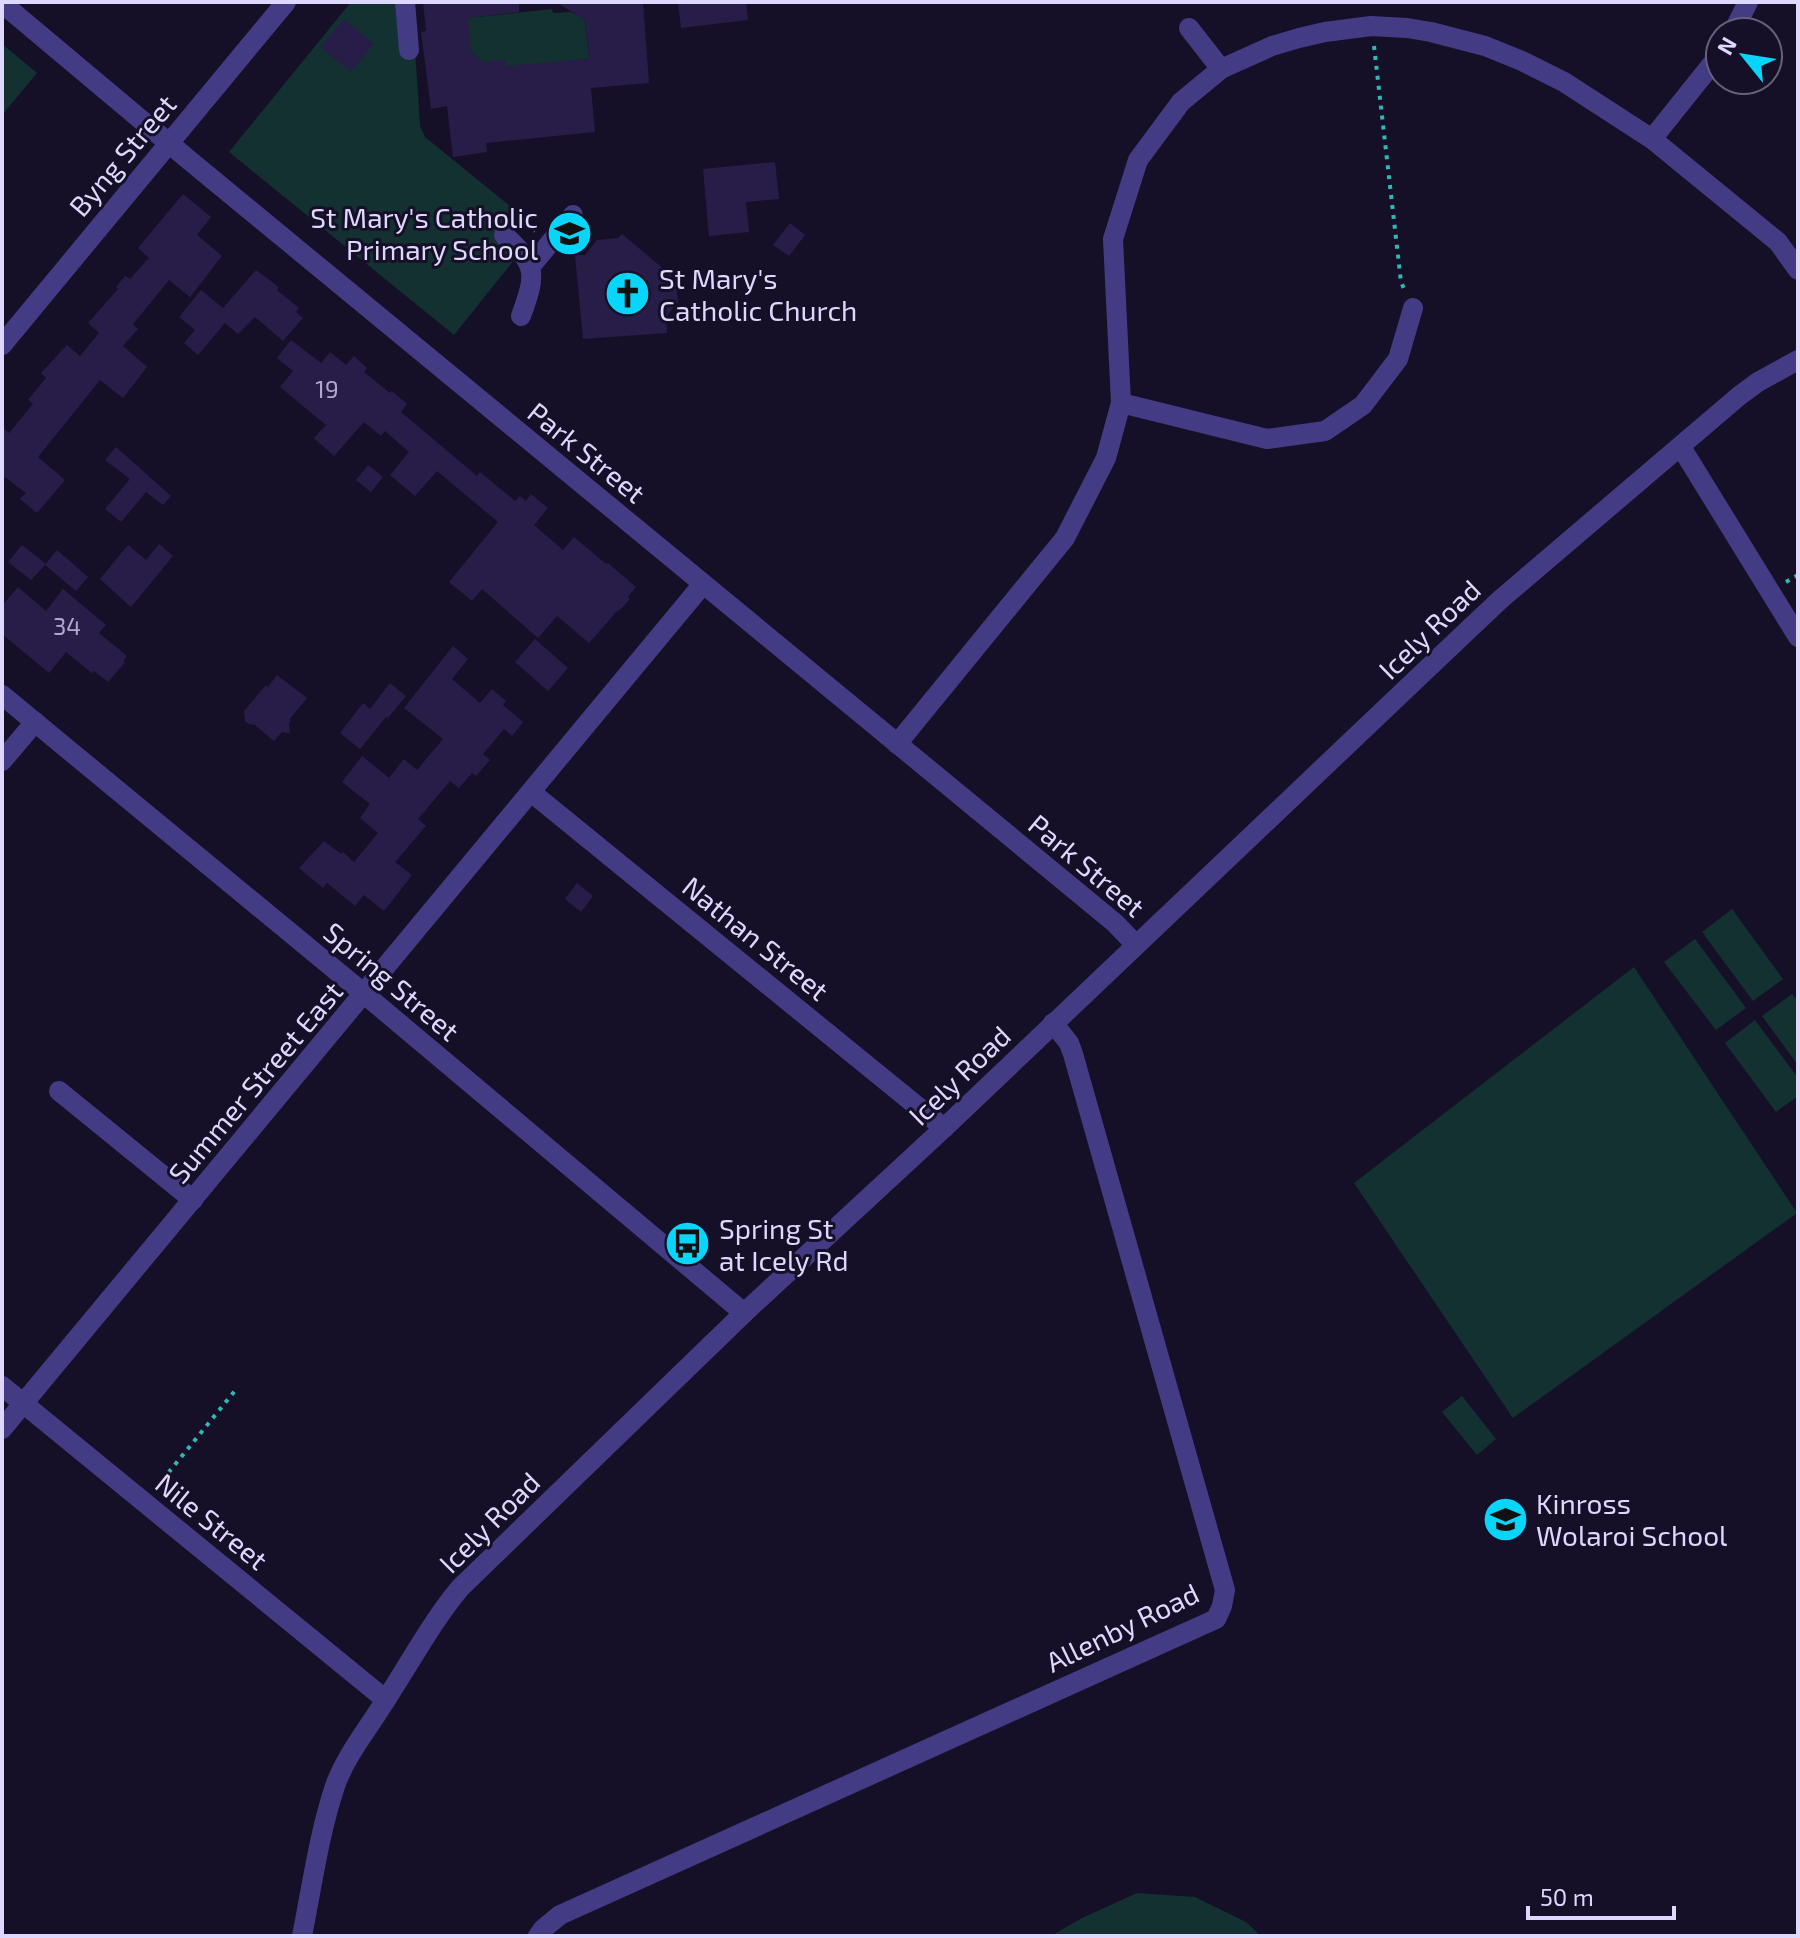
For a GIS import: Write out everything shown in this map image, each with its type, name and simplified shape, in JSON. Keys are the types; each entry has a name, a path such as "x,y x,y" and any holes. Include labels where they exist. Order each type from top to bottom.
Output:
{"street":[{"name":"Byng Street","path":"2,345 286,2"},
{"path":"405,2 409,50"},
{"name":"Park Street","path":"2,3 1115,923 1136,945"},
{"path":"897,744 1065,538 1106,458 1121,403 1113,239 1138,160 1181,102 1221,69 1272,46 1299,38 1371,26 1407,28 1485,46 1564,82 1652,139 1778,242 1798,270"},
{"path":"1189,28 1221,69"},
{"path":"1652,139 1704,74"},
{"path":"521,316 531,266 573,215"},
{"path":"504,235 531,266"},
{"path":"1121,403 1267,439 1325,431 1363,405 1398,359 1413,308"},
{"name":"Icely Road","path":"302,1936 324,1820 337,1782 352,1751 440,1612 460,1588 744,1313 944,1128 1495,605 1739,396 1798,360"},
{"path":"1681,447 1798,637"},
{"name":"Summer Street East","path":"2,1429 703,584"},
{"name":"Spring Street","path":"2,695 744,1313"},
{"path":"2,761 35,722"},
{"name":"Nathan Street","path":"531,792 944,1128"},
{"name":"Allenby Road","path":"538,1936 560,1915 1216,1619 1225,1590 1073,1054 1069,1043 1053,1023"},
{"path":"59,1091 193,1200"},
{"name":"Nile Street","path":"2,1386 386,1700"}],"path":[{"path":"1371,26 1401,282 1413,308"},
{"path":"519,218 536,232"},
{"path":"144,1502 238,1387"}],"green space":[{"path":"351,2 402,2 415,48 420,126 425,137 521,215 501,238 518,255 454,335 229,152"},
{"path":"552,9 553,13 584,14 589,59 541,64 473,109 465,15 476,17"},
{"path":"2,44 37,73 2,115"},
{"path":"1732,909 1783,979 1753,1001 1702,932"},
{"path":"1695,939 1746,1008 1716,1030 1664,962"},
{"path":"1634,967 1797,1213 1513,1418 1354,1183"},
{"path":"1792,994 1798,1001 1798,1065 1762,1016"},
{"path":"1755,1020 1798,1078 1798,1096 1776,1112 1725,1043"},
{"path":"1462,1396 1496,1439 1477,1455 1442,1412"},
{"path":"1137,1893 1195,1897 1246,1922 1261,1936 1051,1936"}],"building":[{"path":"423,2 519,2 519,12 468,18 471,51 483,62 505,60 506,66 589,59 585,20 556,2 643,2 649,83 591,88 595,132 486,143 487,152 453,157 447,106 431,109 421,32 426,31"},
{"path":"678,2 746,2 748,20 681,28"},
{"path":"344,19 374,44 351,72 320,47"},
{"path":"775,162 779,199 746,202 749,232 709,236 703,169"},
{"path":"183,194 211,217 197,235 222,256 190,297 169,280 133,324 138,329 123,346 147,367 123,398 100,380 38,457 65,480 37,513 20,499 26,493 2,475 2,427 9,433 33,404 28,400 46,378 41,373 67,345 80,356 99,333 88,323 118,289 116,287 125,276 130,279 149,258 138,248"},
{"path":"790,223 805,235 789,256 773,245"},
{"name":"St Mary's Catholic Church","path":"622,234 679,282 676,286 678,302 666,317 667,333 583,339 575,255 585,255 597,240 618,238"},
{"path":"256,270 279,287 277,290 299,308 296,312 303,318 283,341 255,317 238,334 225,323 198,355 184,343 195,330 179,317 201,290 223,308"},
{"path":"291,340 321,363 330,352 346,365 354,356 367,368 364,372 407,404 401,412 477,476 480,472 515,501 520,496 526,501 531,494 548,508 534,525 563,550 574,537 608,563 636,587 628,597 630,599 589,643 557,616 538,638 482,589 472,601 449,582 498,522 437,471 415,496 390,475 409,452 385,431 381,436 364,422 334,456 314,438 326,425 280,387 293,371 277,358"},
{"path":"116,447 171,496 163,505 146,492 121,522 105,509 130,479 105,460"},
{"path":"368,465 383,477 371,492 356,480"},
{"path":"159,544 173,556 131,607 100,579 128,545 146,560"},
{"path":"22,545 46,564 31,580 8,562"},
{"path":"57,550 88,577 76,591 45,565"},
{"path":"18,587 46,611 63,589 106,625 99,633 127,656 108,682 66,652 49,673 2,634 2,606"},
{"path":"535,639 568,668 548,691 515,662"},
{"path":"453,646 468,659 452,679 480,703 492,689 506,701 503,705 523,722 512,736 504,729 483,754 490,760 476,776 472,773 459,788 450,781 418,819 426,826 395,862 412,875 384,911 364,895 355,906 327,883 323,888 299,868 324,841 354,862 378,833 360,818 370,804 342,782 362,756 389,778 404,759 417,770 443,739 404,708"},
{"path":"277,675 307,698 289,720 290,733 282,732 274,741 245,721 244,711"},
{"path":"390,683 406,696 360,749 340,733 363,703 370,709"},
{"path":"577,883 593,896 581,912 565,899"}],"place":[{"name":"St Mary's Catholic Primary School","path":"569,233"},
{"name":"St Mary's Catholic Church","path":"628,294"},
{"name":"Spring St at Icely Rd","path":"688,1244"},
{"name":"Kinross Wolaroi School","path":"1505,1519"}]}
